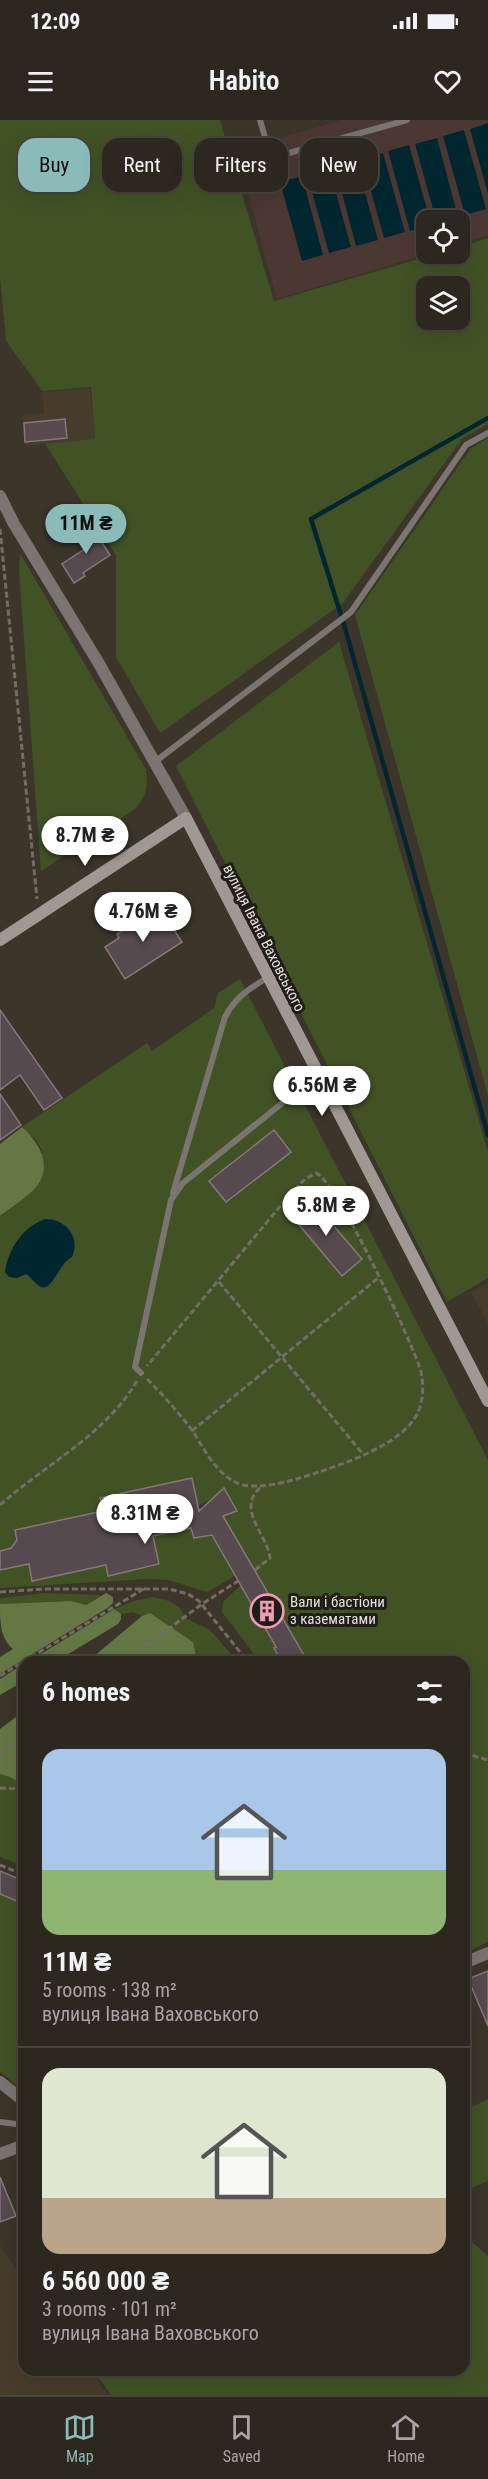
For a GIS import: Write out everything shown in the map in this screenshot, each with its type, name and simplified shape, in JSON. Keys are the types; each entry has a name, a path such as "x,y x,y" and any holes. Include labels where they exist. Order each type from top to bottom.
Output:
{"main road":[{"path":"0,940 186,818"},
{"name":"вулиця Івана Ваховського","path":"186,818 488,1401"}],"street":[{"name":"вулиця Івана Ваховського","path":"0,496 14,524 156,761 186,818"},
{"path":"470,1960 488,1953"},
{"path":"0,2082 18,2096"},
{"path":"0,2154 18,2147"}],"lane":[{"path":"260,120 271,158 407,120"},
{"path":"156,761 351,612 466,445 488,433"},
{"path":"141,1373 135,1367 171,1200 225,1017 233,1003 246,990 267,978"},
{"path":"171,1200 183,1183 318,1075"},
{"path":"0,2121 18,2124"}],"path":[{"path":"0,524 39,915"},
{"path":"0,1505 96,1429 117,1409 141,1373 282,1204 305,1179 316,1173 325,1179 341,1204 378,1278 418,1363 422,1377 422,1392 418,1412 404,1431 344,1464 263,1485 241,1484 225,1476 173,1406 141,1373"},
{"path":"192,1431 378,1278"},
{"path":"219,1282 363,1454"},
{"path":"255,1570 270,1558 252,1516 254,1498 258,1489 263,1485"},
{"path":"132,1656 202,1604 238,1581"},
{"path":"33,1656 146,1587"},
{"path":"0,1592 146,1587 179,1592 192,1596 202,1604 243,1656"},
{"path":"0,1676 18,1665"},
{"path":"0,1754 18,1740"},
{"path":"470,1755 488,1760"},
{"path":"0,1788 18,1789"},
{"path":"0,1865 18,1872"}],"shaded area":[{"path":"342,120 488,120 488,236 470,241 470,210 416,210 416,258 277,299 247,192 288,192 288,138 280,138"},
{"path":"90,388 95,439 25,446 22,415 44,413 42,392"},
{"path":"488,1284 488,1324 471,1292"},
{"path":"0,2246 18,2271 18,2376 94,2376 108,2395 0,2395"}],"green space":[{"path":"0,120 220,120 225,138 194,138 194,192 241,192 274,301 416,260 416,264 470,264 470,244 488,238 488,424 462,439 342,604 160,733 116,657 116,555 45,444 95,439 91,387 42,391 6,341 0,277"},
{"path":"488,438 488,1096 355,615 471,448"},
{"path":"20,553 146,769 147,775 144,795 135,809 41,871 19,572"},
{"path":"339,642 488,1152 488,1278 447,1302 176,766"},
{"path":"240,979 488,1460 488,1942 470,1950 470,1656 305,1656 223,1516 237,1511 211,1500 198,1505 192,1478 101,1498 103,1511 15,1530 18,1547 0,1551 0,1216 37,1186 42,1174 42,1151 37,1141 22,1127 147,1043 152,1051 214,1008 218,993"},
{"path":"22,1127 42,1154 44,1169 42,1178 33,1190 0,1216 0,1144"},
{"path":"191,1528 194,1538 212,1535 235,1576 207,1592 168,1580 147,1579 0,1588 0,1570 29,1564 32,1580 102,1548 108,1576 159,1565 153,1536"},
{"path":"241,1585 276,1647 274,1648 279,1656 255,1656 222,1612 223,1602"},
{"path":"45,1593 101,1595 86,1605 71,1601 0,1604 0,1598"},
{"path":"106,1593 113,1597 113,1603 109,1607 29,1656 18,1656 18,1663 0,1674 0,1657 13,1649 3,1635 0,1604 71,1601 86,1605"},
{"path":"153,1597 169,1601 179,1607 187,1619 210,1630 233,1656 197,1656 193,1642 150,1613 142,1616 133,1612 121,1614 114,1609"},
{"path":"114,1609 121,1614 118,1624 65,1656 38,1656"},
{"path":"150,1613 193,1642 196,1656 94,1656 142,1616"},
{"path":"18,1668 18,1684 0,1695 0,1679"},
{"path":"18,1716 18,1782 0,1774 0,1729"},
{"path":"0,1774 18,1782 18,1864 0,1857"},
{"path":"0,1894 18,1902 18,2086 0,2072"},
{"path":"488,2099 488,2181 470,2188 470,2108"},
{"path":"470,2240 488,2256 488,2395 111,2395 97,2376 470,2376"}],"water":[{"path":"488,123 488,194 470,129"},
{"path":"464,130 486,209 470,214 470,210 464,210 443,136"},
{"path":"437,138 456,210 433,210 415,144"},
{"path":"409,145 427,210 416,210 416,229 410,231 388,151"},
{"path":"383,153 405,232 384,238 371,192 378,192 378,154"},
{"path":"300,177 300,192 306,192 323,255 302,261 283,192 288,192 288,180"},
{"path":"312,192 336,192 351,247 329,253"},
{"path":"342,192 365,192 378,240 356,246"},
{"path":"45,1219 59,1222 70,1230 75,1243 72,1257 45,1287 39,1286 26,1274 17,1278 9,1277 5,1272 13,1247 23,1233"}],"building":[{"path":"65,419 67,438 25,442 24,423"},
{"path":"91,526 110,555 83,573 85,576 74,583 62,564 86,548 77,535"},
{"path":"159,907 182,942 125,979 105,947 119,938 117,934"},
{"path":"0,1010 62,1098 44,1110 20,1075 0,1090"},
{"path":"0,1094 21,1125 0,1140"},
{"path":"274,1130 291,1152 226,1202 209,1181"},
{"path":"309,1197 362,1259 342,1276 290,1214"},
{"path":"192,1478 199,1511 224,1488 237,1511 223,1516 305,1656 279,1656 274,1648 276,1647 212,1535 194,1538 191,1528 153,1536 159,1564 108,1576 106,1565 32,1581 29,1564 0,1570 0,1551 11,1548 17,1540 15,1530 103,1511 100,1498"},
{"path":"0,1871 18,1878 18,1902 0,1894"},
{"path":"488,1971 488,2026 470,1984 470,1978"},
{"path":"0,2177 16,2216 0,2222"}],"waterway":[{"path":"488,418 311,519 345,628 488,1135"}],"place":[{"name":"Вали і бастіони з казематами","path":"267,1611"}]}
